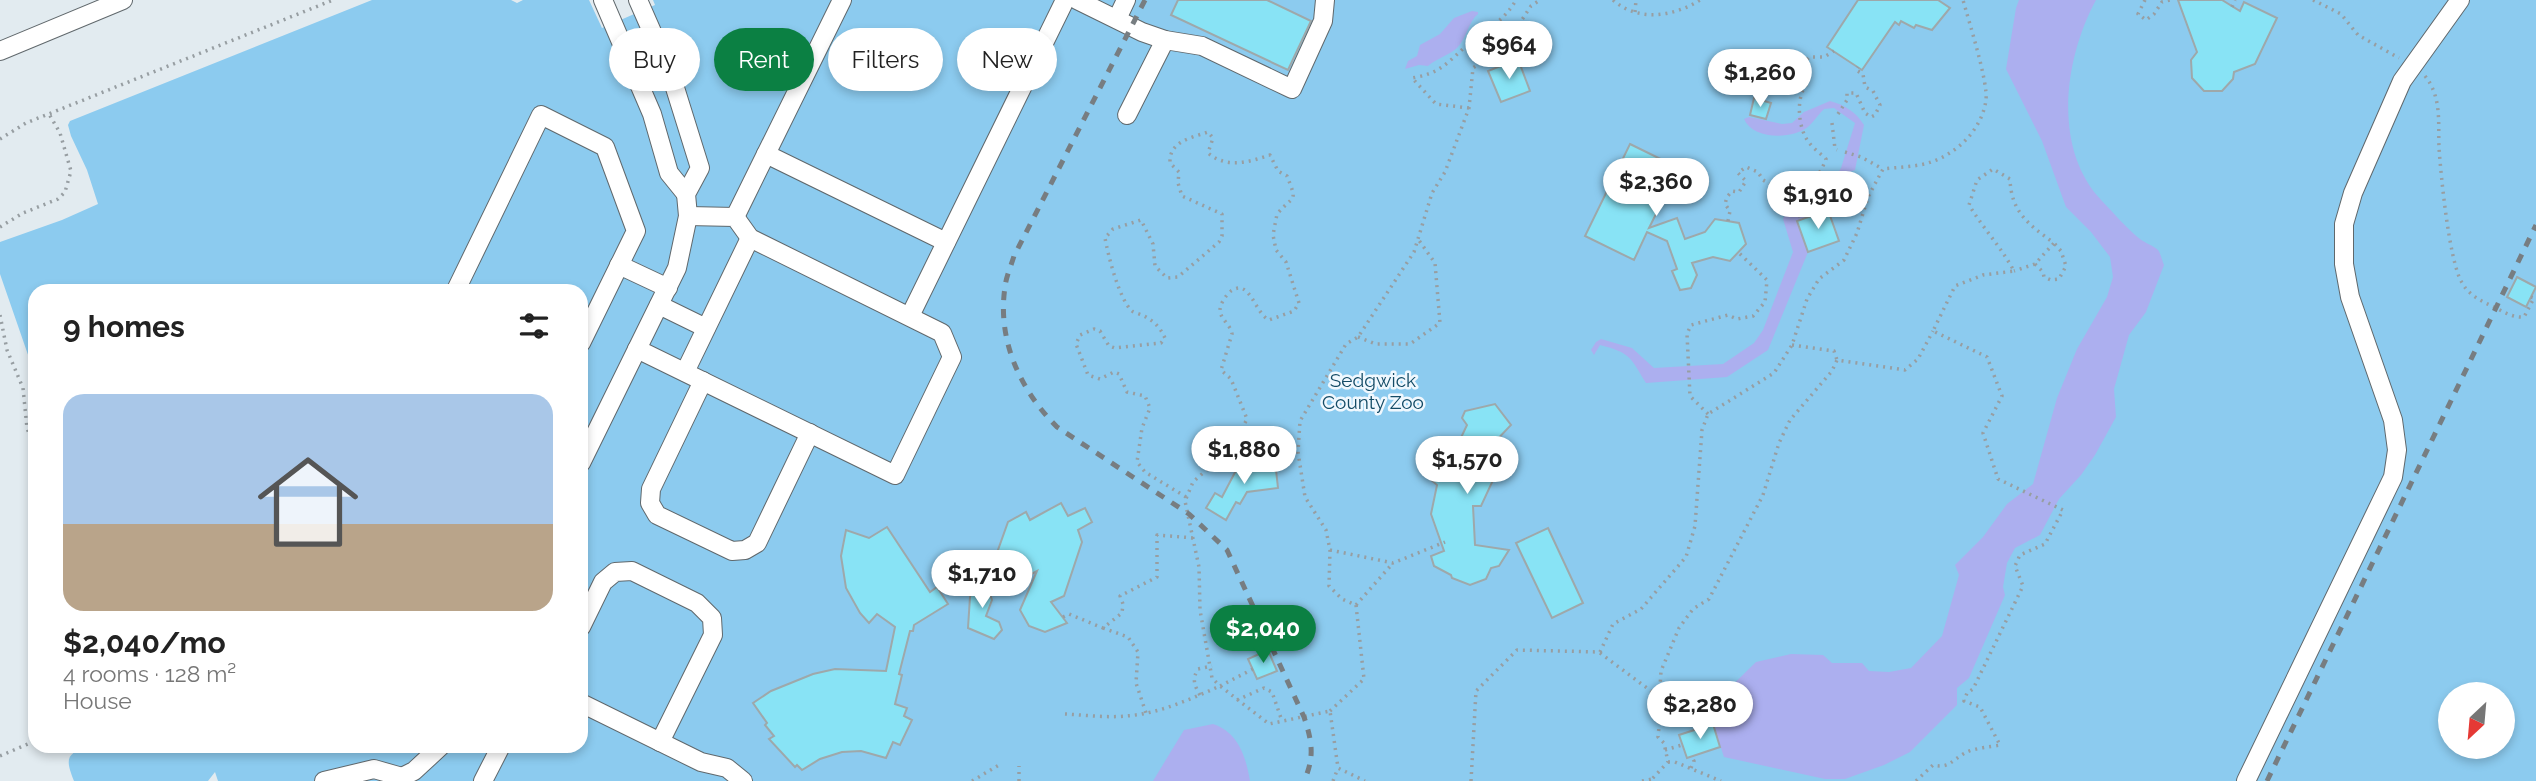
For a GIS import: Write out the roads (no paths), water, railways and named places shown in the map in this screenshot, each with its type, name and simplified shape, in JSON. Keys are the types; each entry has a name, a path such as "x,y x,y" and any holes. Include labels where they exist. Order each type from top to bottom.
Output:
{"street":[{"path":"0,51 123,0"},
{"path":"603,0 652,114 668,173 686,194"},
{"path":"588,449 668,288 682,247 688,216 686,194 700,168 671,75 638,0"},
{"path":"735,217 842,0"},
{"path":"910,316 1065,0"},
{"path":"1077,0 1165,40 1202,46 1292,89 1324,21 1325,0"},
{"path":"1117,19 1126,0"},
{"path":"2246,781 2393,477 2397,450 2393,420 2350,297 2344,264 2344,224 2358,181 2403,81 2459,0"},
{"path":"1127,115 1165,40"},
{"path":"459,284 541,115 605,147 636,231 588,329"},
{"path":"766,154 946,242"},
{"path":"688,216 735,217"},
{"path":"637,349 895,475 952,357 943,333 750,239 735,217"},
{"path":"685,372 750,239"},
{"path":"619,265 668,288"},
{"path":"659,305 706,328"},
{"path":"703,381 651,489 650,503 657,515 732,551 745,550 757,543 810,433"},
{"path":"588,613 603,582 615,572 632,571 697,603 712,618 713,635 660,742"},
{"path":"588,706 701,762 727,768 743,781"},
{"path":"324,781 374,769 409,777 433,753"},
{"path":"483,781 497,753"}],"railway":[{"path":"1145,0 1014,256 1006,283 1003,307 1008,345 1032,397 1057,427 1189,514 1227,550 1304,717 1311,749 1310,764 1304,781"},
{"path":"2267,781 2536,225"}],"park label":[{"name":"Sedgwick County Zoo","path":"1373,391"}]}
